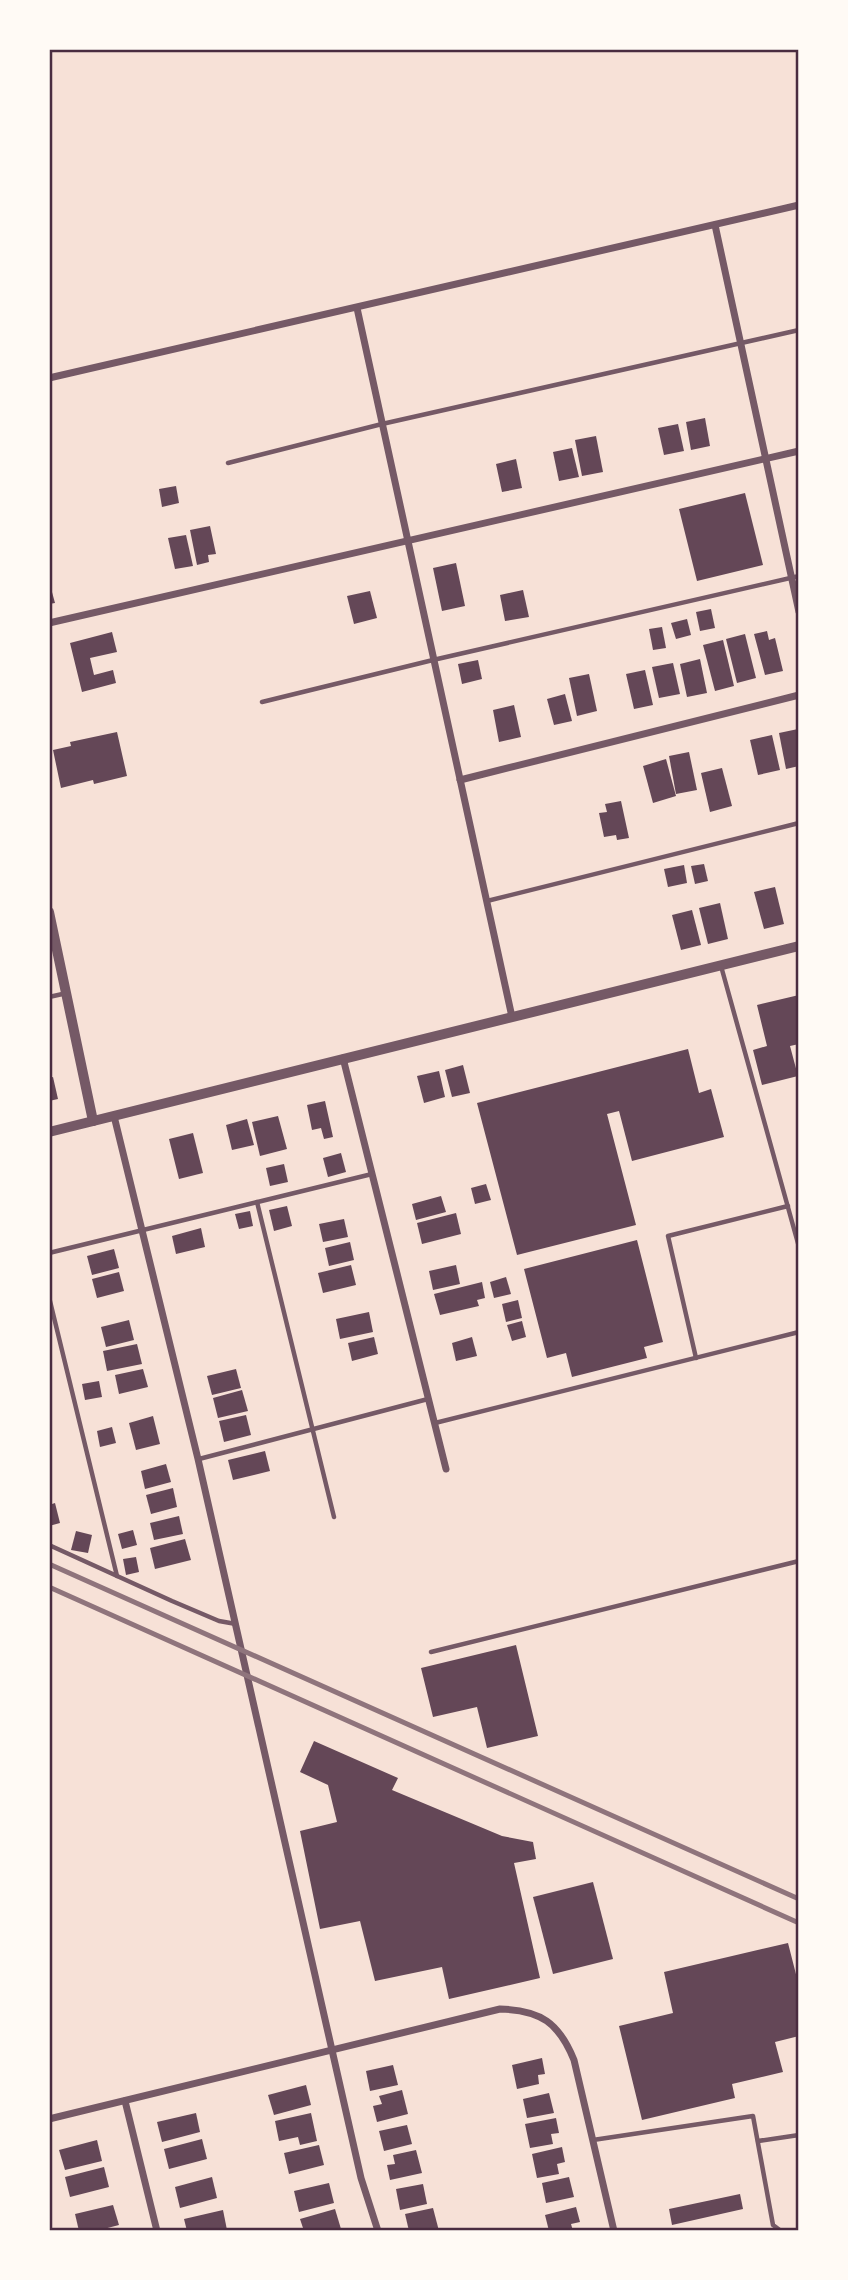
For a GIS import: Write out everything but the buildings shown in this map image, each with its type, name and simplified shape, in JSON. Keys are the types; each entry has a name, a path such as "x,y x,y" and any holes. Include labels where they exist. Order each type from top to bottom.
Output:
{"street":[{"path":"49,378 799,205"},
{"path":"715,225 765,458 795,577 799,612"},
{"path":"357,308 512,1017"},
{"path":"49,623 799,451"},
{"path":"460,780 799,695"},
{"path":"49,912 93,1121"},
{"path":"49,1132 799,946"},
{"path":"343,1058 446,1469"},
{"path":"114,1116 198,1459 361,2178 378,2231"},
{"path":"49,2119 500,2009 517,2010 535,2015 562,2034 575,2060 614,2231"},
{"path":"125,2101 157,2231"}],"lane":[{"path":"228,463 382,424 799,330"},
{"path":"262,702 795,577"},
{"path":"486,901 799,823"},
{"path":"721,966 799,1247"},
{"path":"49,998 68,993"},
{"path":"49,1253 372,1174"},
{"path":"257,1202 334,1517"},
{"path":"696,1358 668,1236 788,1206"},
{"path":"49,1297 117,1576"},
{"path":"434,1423 799,1332"},
{"path":"198,1459 428,1399"},
{"path":"49,1545 172,1601 219,1621 236,1625"},
{"path":"431,1652 799,1561"},
{"path":"593,2140 753,2116 773,2225 780,2231"},
{"path":"758,2141 799,2135"}],"railway":[{"path":"49,1564 799,1899"},
{"path":"49,1587 799,1923"}]}
